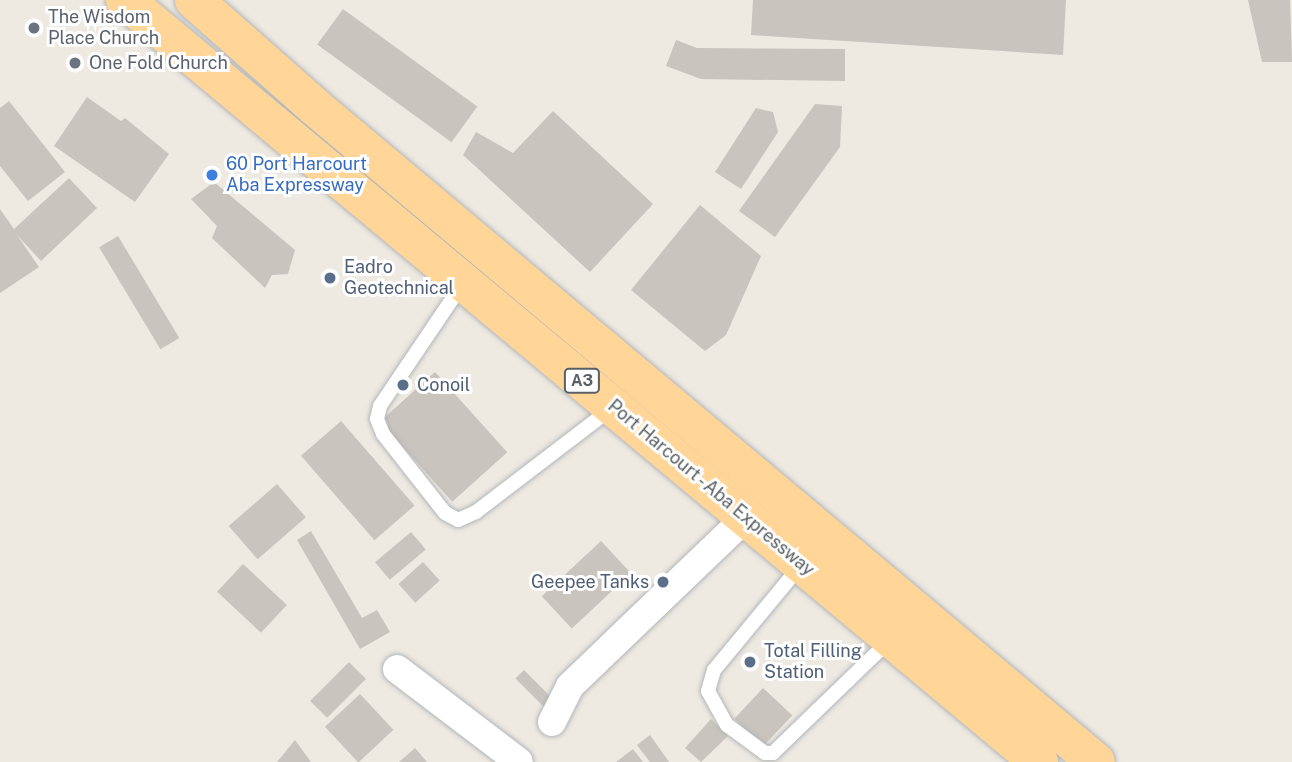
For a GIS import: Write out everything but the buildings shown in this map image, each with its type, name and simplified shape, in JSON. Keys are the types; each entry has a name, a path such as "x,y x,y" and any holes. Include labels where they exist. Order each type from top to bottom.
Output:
{"highway":[{"name":"Port Harcourt - Aba Expressway","path":"125,0 1039,762"},
{"name":"A3","path":"194,0 315,107 1096,762"}],"street":[{"path":"552,722 570,686 746,517"},
{"path":"397,669 519,762"}],"lane":[{"path":"464,282 380,406 377,419 383,434 445,513 458,520 476,512 613,407"},
{"path":"802,564 714,670 708,691 727,725 765,753 773,753 891,639"}],"place":[{"name":"The Wisdom Place Church","path":"34,28"},
{"name":"One Fold Church","path":"75,63"},
{"name":"60 Port Harcourt Aba Expressway","path":"212,175"},
{"name":"Eadro Geotechnical","path":"330,278"},
{"name":"Conoil","path":"403,385"},
{"name":"Geepee Tanks","path":"663,582"},
{"name":"Total Filling Station","path":"750,662"}]}
